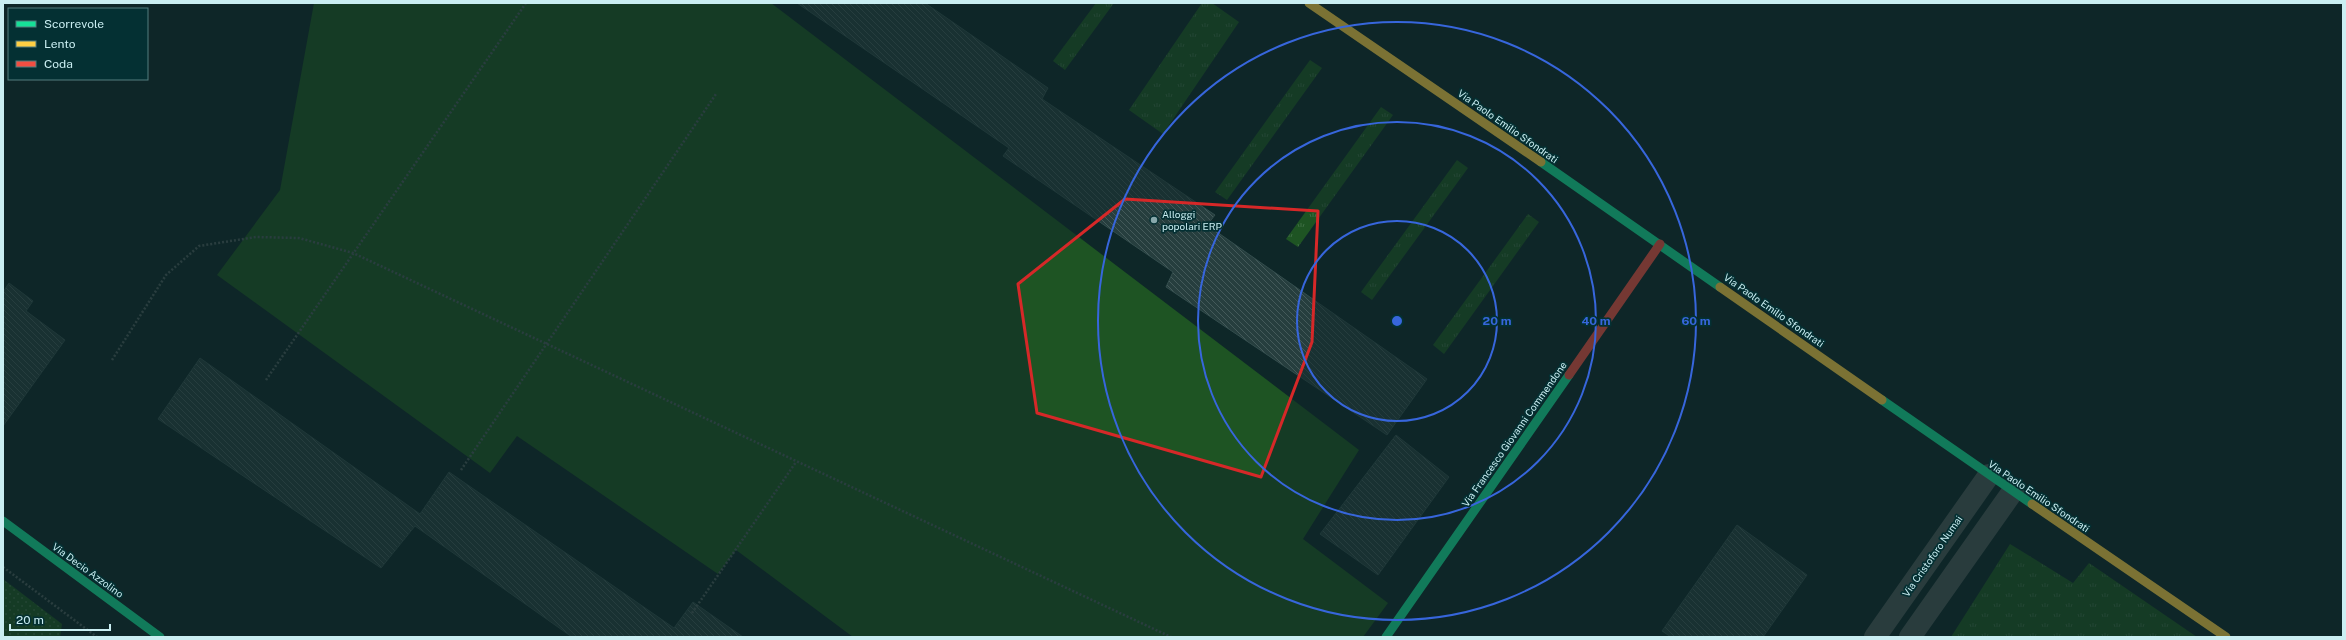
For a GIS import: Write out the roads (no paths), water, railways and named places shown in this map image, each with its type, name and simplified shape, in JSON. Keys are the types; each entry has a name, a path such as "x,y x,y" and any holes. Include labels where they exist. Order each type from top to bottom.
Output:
{"street":[{"name":"Via Paolo Emilio Sfondrati","path":"1308,3 1660,244 1989,475 2226,637"},
{"name":"Via Francesco Giovanni Commendone","path":"1386,637 1660,244"},
{"name":"Via Cristoforo Numai","path":"1875,637 1989,475"},
{"path":"1910,637 2013,491"},
{"name":"Via Decio Azzolino","path":"3,521 160,637"}],"place":[{"name":"Alloggi popolari ERP","path":"1154,220"}]}
